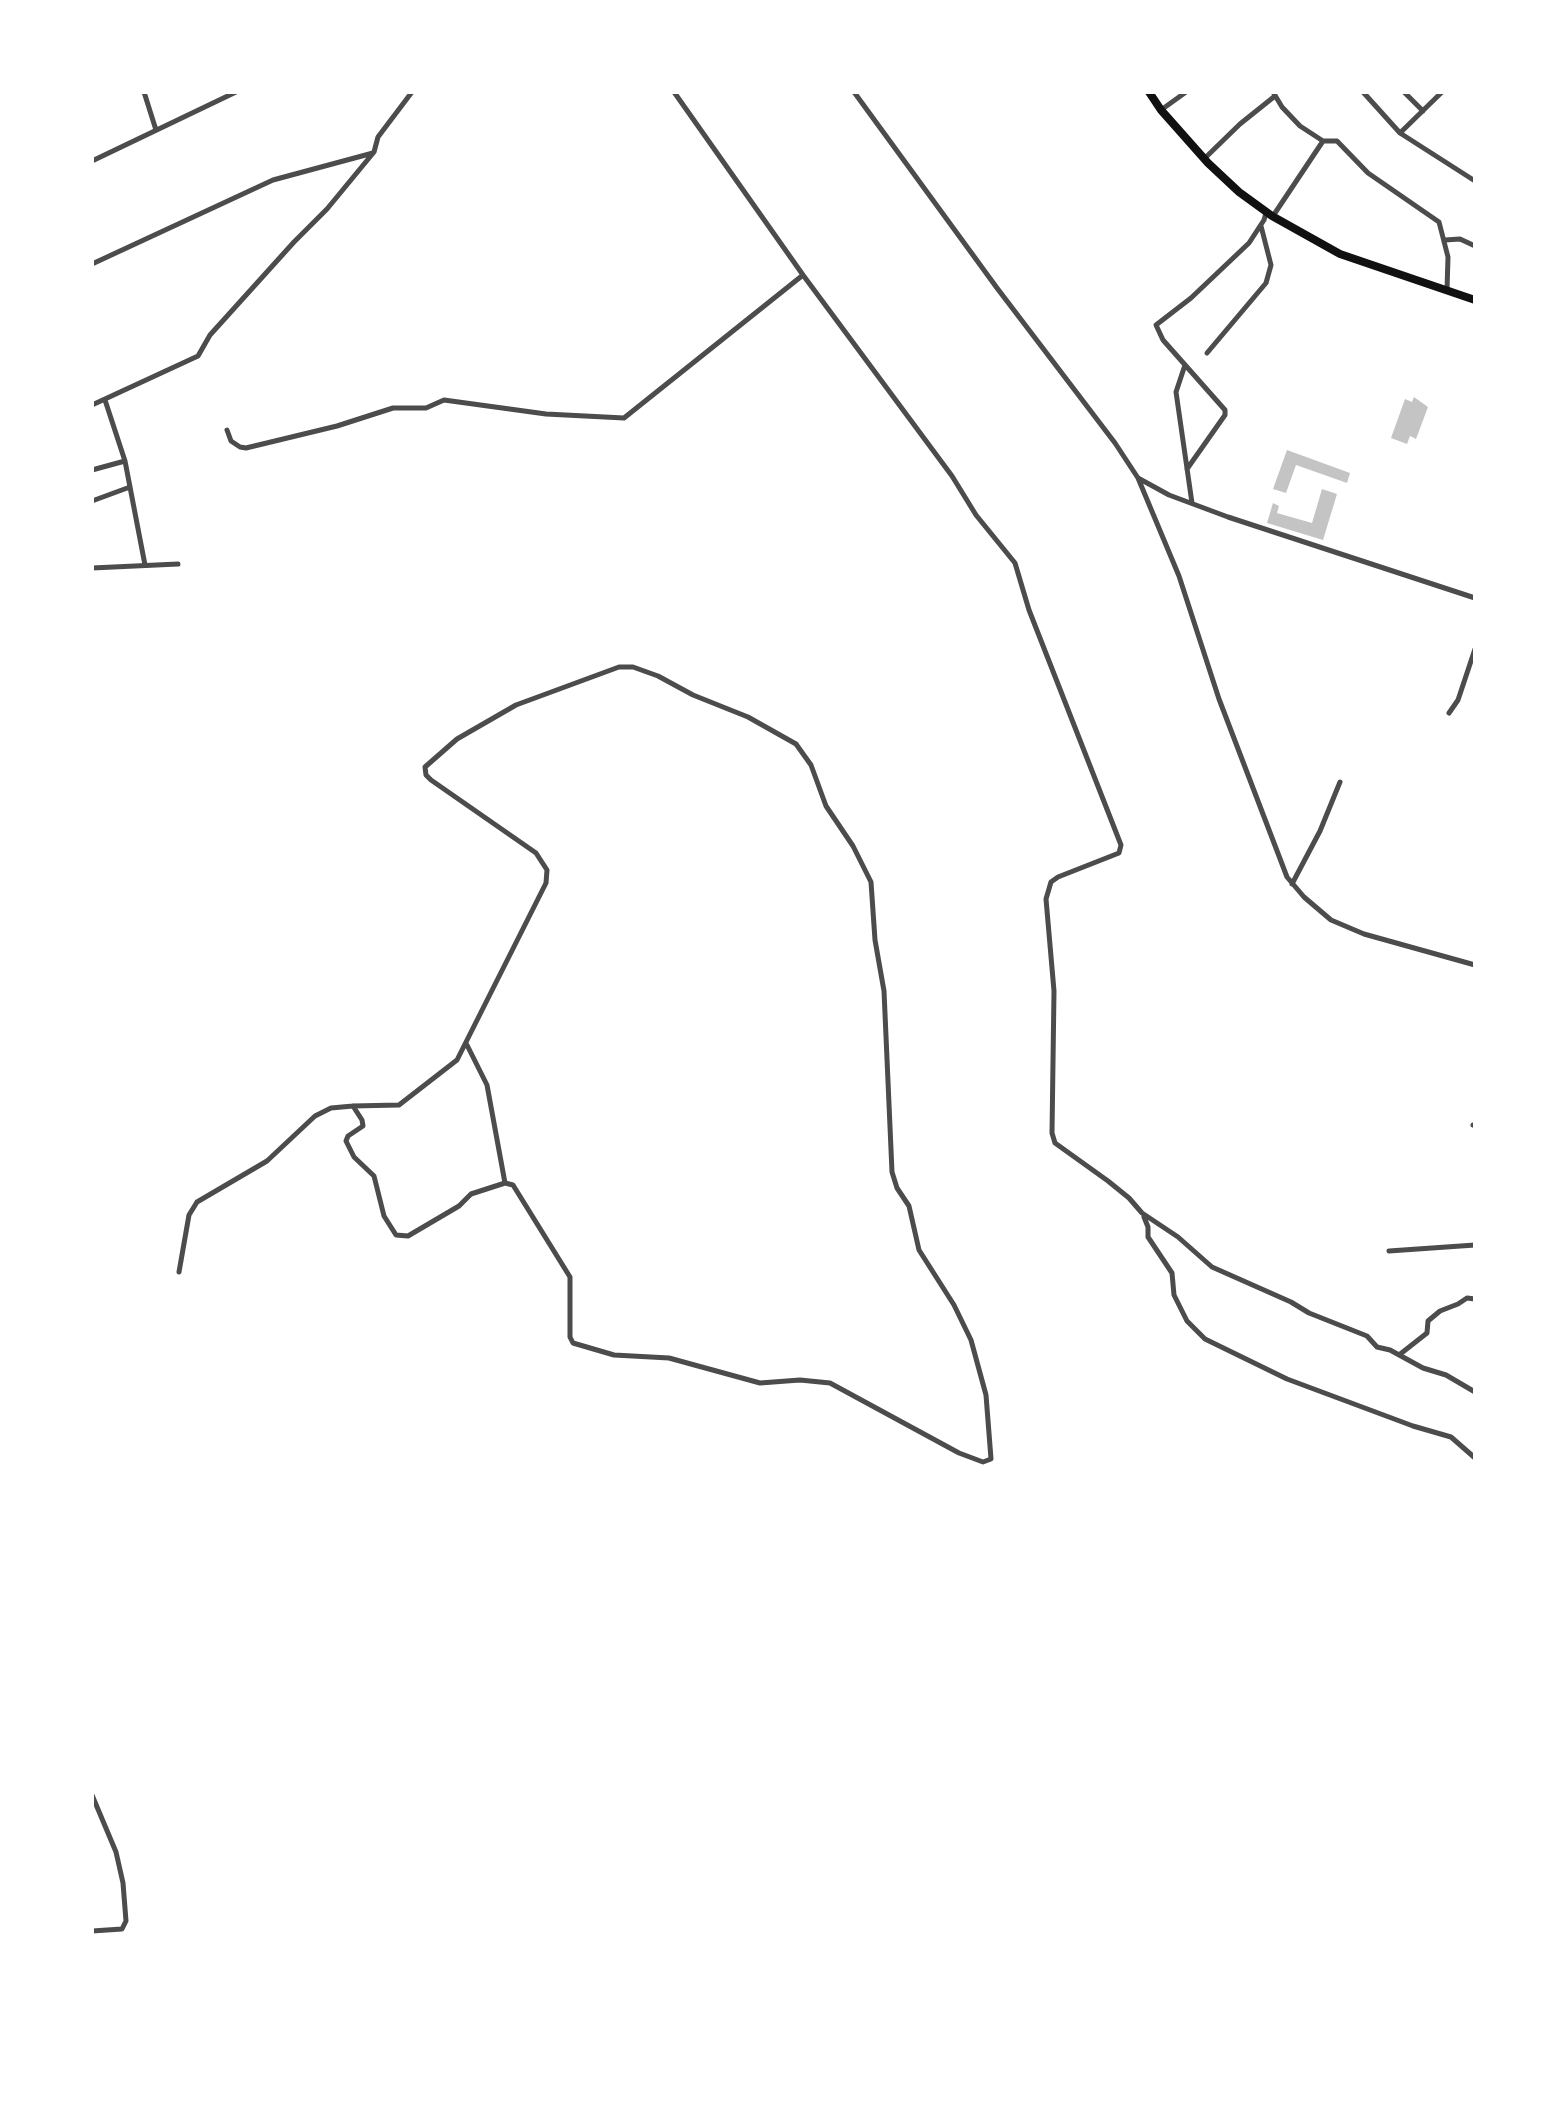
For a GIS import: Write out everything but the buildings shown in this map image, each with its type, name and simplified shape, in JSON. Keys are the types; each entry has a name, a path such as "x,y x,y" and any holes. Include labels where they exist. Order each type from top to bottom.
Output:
{"highway":[{"path":"1149,92 1161,110 1205,158 1239,192 1269,214 1340,254 1475,300"}],"street":[{"path":"144,92 156,130"},
{"path":"92,161 236,92"},
{"path":"92,405 198,356 210,335 327,209 374,152 378,137 412,92"},
{"path":"674,92 803,275 952,476 976,515 1015,563 1029,610 1121,845 1119,853 1058,877 1049,888 1046,906 1054,991 1052,1133 1056,1144 1108,1181 1142,1213 1178,1237 1212,1267 1309,1313 1367,1336 1375,1346 1446,1375 1475,1392"},
{"path":"854,92 1138,478 1179,576 1219,699 1279,862 1292,884 1321,913 1343,925 1364,934 1475,965"},
{"path":"1161,110 1186,92"},
{"path":"1363,92 1400,133 1475,181"},
{"path":"1404,92 1423,111"},
{"path":"1400,133 1442,92"},
{"path":"1205,158 1274,94 1300,126 1323,141 1337,141 1368,173 1439,222 1448,257 1447,291"},
{"path":"1187,469 1226,413 1158,335 1156,325 1191,298 1249,243 1323,141"},
{"path":"92,264 273,180 374,152"},
{"path":"1207,353 1245,312 1266,283 1271,265 1261,225"},
{"path":"1445,240 1460,239 1475,246"},
{"path":"227,430 231,441 246,448 337,426 393,408 426,408 444,400 546,414 624,418 803,275"},
{"path":"1185,365 1176,392 1192,504"},
{"path":"105,400 125,461 145,565"},
{"path":"92,470 125,461"},
{"path":"1138,478 1192,504 1475,598"},
{"path":"92,501 130,487"},
{"path":"92,568 178,564"},
{"path":"1449,713 1458,700 1475,649"},
{"path":"179,1272 189,1215 197,1202 267,1161 315,1116 331,1108 353,1106 393,1106 406,1103 457,1060 546,883 547,870 536,853 426,775 425,767 442,750 468,732 516,705 626,666 658,676 693,695 748,717 796,744 811,765 826,806 853,846 871,882 875,940 884,993 892,1172 897,1188 909,1206 919,1250 954,1305 971,1340 986,1395 991,1459 983,1462 959,1453 830,1383 800,1380 760,1383 669,1358 614,1355 573,1343 570,1337 570,1277 513,1185 505,1183 471,1194 459,1206 408,1236 396,1235 384,1216 374,1176 354,1157 346,1141 348,1136 363,1126 353,1106"},
{"path":"1292,884 1320,831 1340,782"},
{"path":"467,1045 487,1085 505,1183"},
{"path":"1142,1213 1148,1227 1148,1237 1172,1275 1174,1295 1187,1321 1205,1339 1287,1379 1451,1437 1475,1458"},
{"path":"1389,1251 1475,1245"},
{"path":"1399,1355 1427,1333 1428,1321 1440,1311 1467,1298 1475,1299"},
{"path":"92,1795 116,1852 123,1883 126,1921 122,1929 92,1931"}]}
